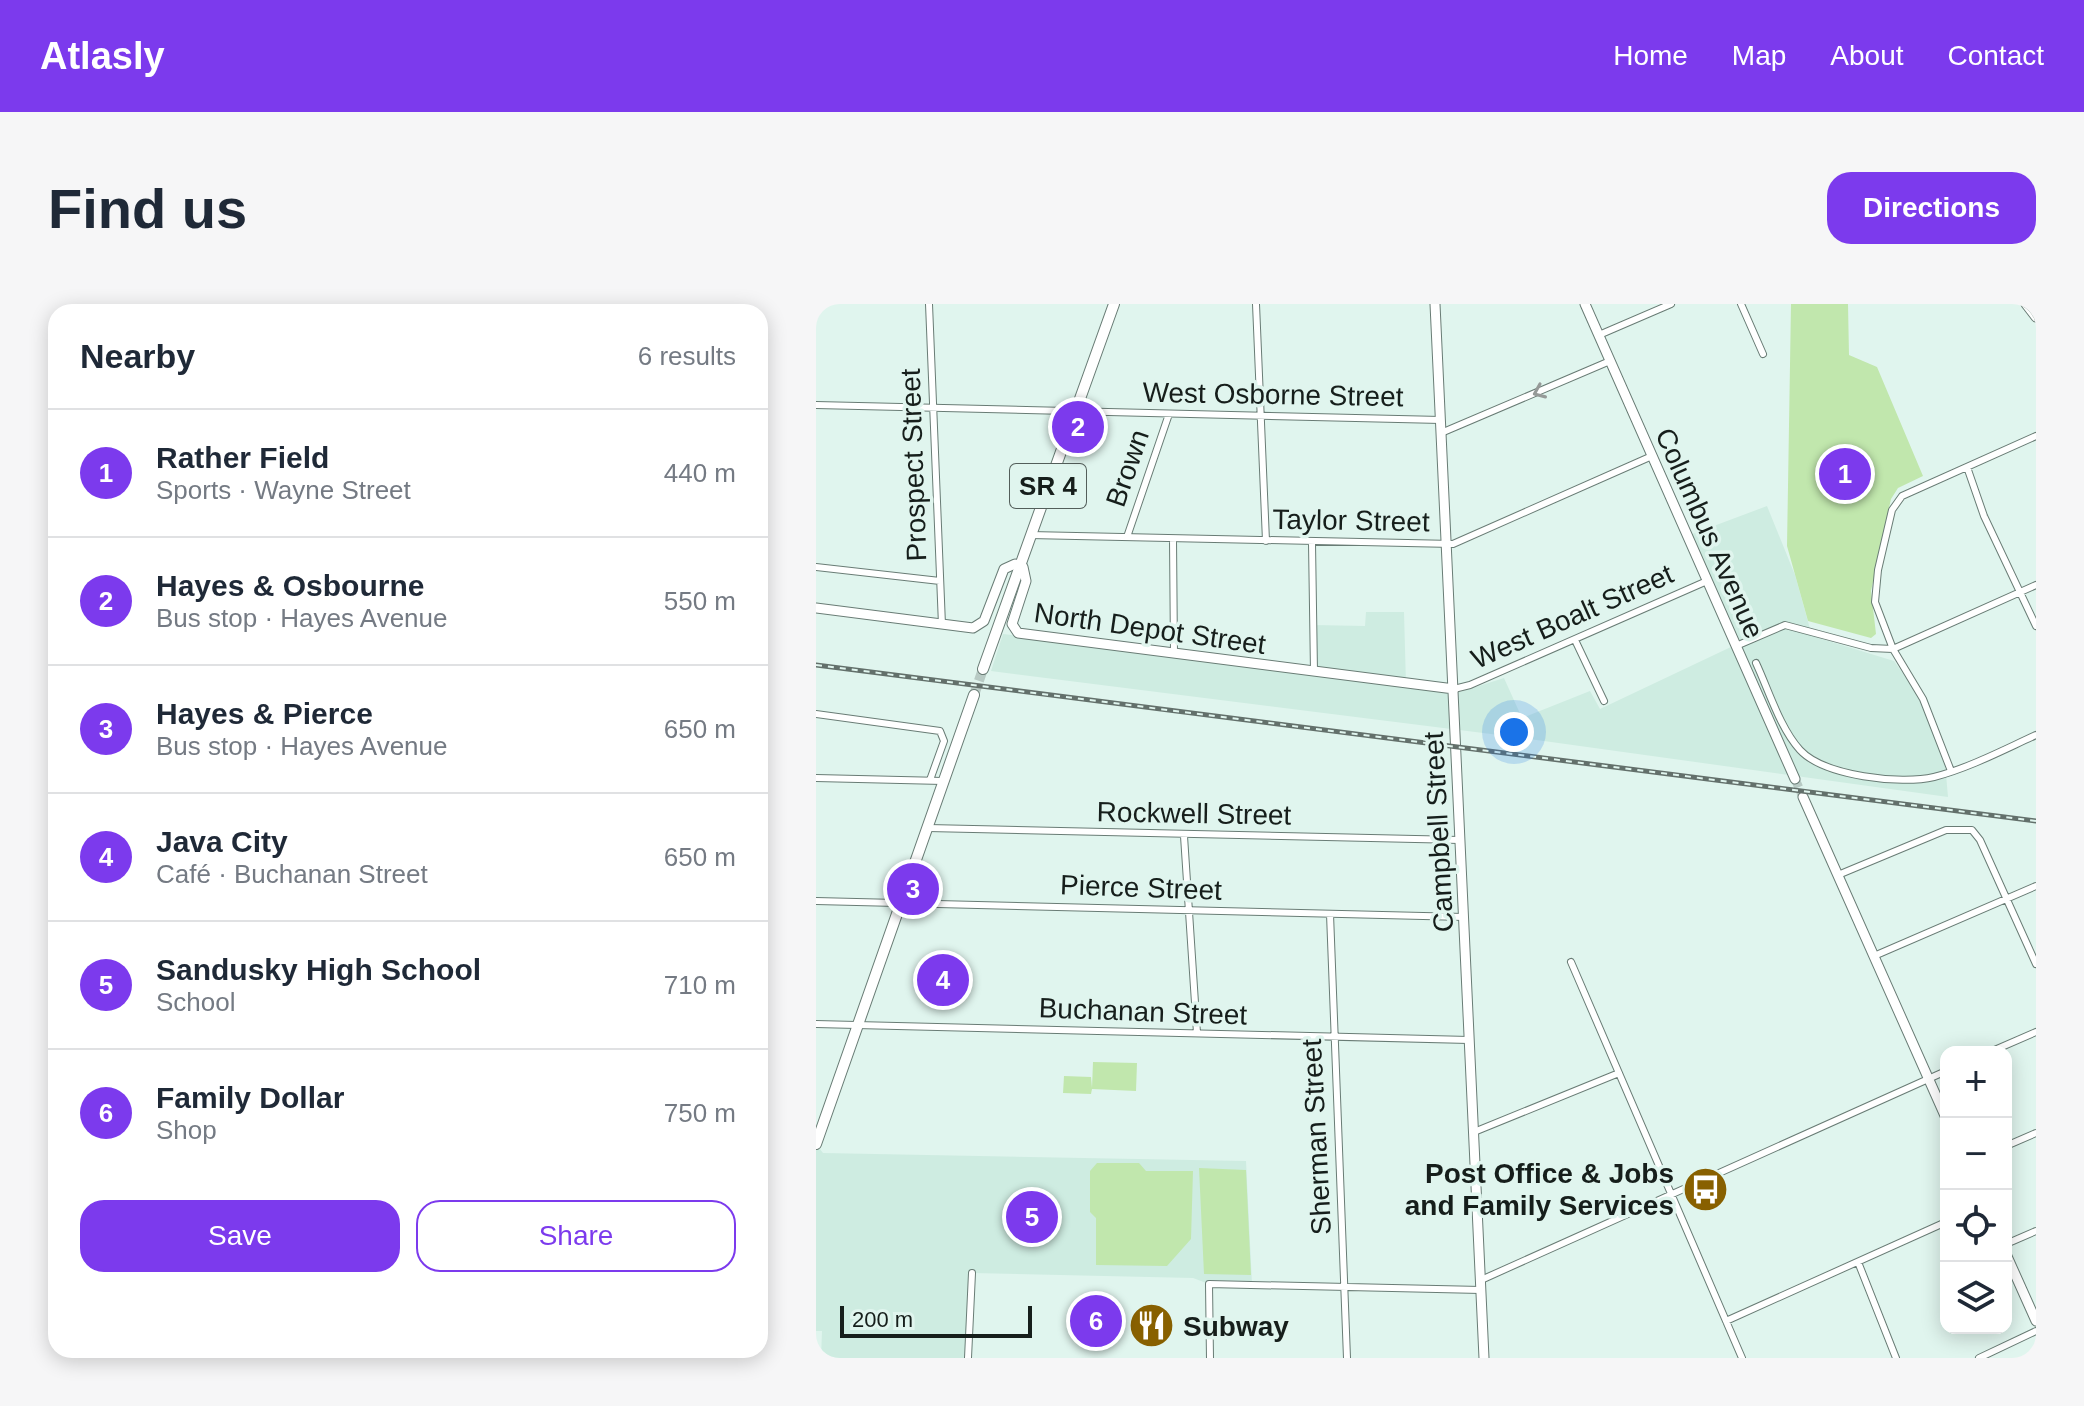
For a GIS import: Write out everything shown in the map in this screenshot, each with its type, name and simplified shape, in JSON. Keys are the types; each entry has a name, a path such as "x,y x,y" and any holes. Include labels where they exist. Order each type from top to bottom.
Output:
{"main road":[{"name":"SR 4","path":"983,669 1114,304"},
{"path":"816,1144 974,695"}],"street":[{"name":"Prospect Street","path":"929,304 942,625"},
{"path":"1256,304 1266,541"},
{"name":"Campbell Street","path":"1435,304 1484,1358"},
{"name":"Columbus Avenue","path":"1585,304 1795,779"},
{"path":"1599,335 1671,304"},
{"path":"1741,304 1763,354"},
{"path":"2026,304 2036,317"},
{"path":"1441,433 1610,361"},
{"name":"West Osborne Street","path":"816,405 1441,420"},
{"name":"Brown","path":"1127,537 1169,414"},
{"path":"1951,771 1923,699 1893,649 1878,611 1875,589 1896,500 2036,436"},
{"name":"Taylor Street","path":"1030,535 1446,544 1652,456"},
{"path":"1967,467 1984,516 2036,626"},
{"path":"1173,539 1174,654"},
{"path":"1312,543 1314,672"},
{"name":"North Depot Street","path":"816,608 971,628 980,625 1004,569 1019,564 1027,577 1012,621 1016,632 1454,689"},
{"path":"816,567 940,581"},
{"name":"West Boalt Street","path":"1454,689 1575,640 1708,580"},
{"path":"1736,646 1786,625 1871,648 1893,649 2036,585"},
{"path":"1575,640 1604,701"},
{"path":"1756,663 1792,738 1815,762 1850,773 1909,779 1931,777 2036,735"},
{"path":"816,714 940,731 944,741 930,780"},
{"path":"816,778 943,781"},
{"path":"1803,797 1940,1104"},
{"name":"Rockwell Street","path":"926,828 1460,840"},
{"path":"1838,875 1938,832 1968,829 1980,840 2036,964"},
{"path":"1184,836 1197,1033"},
{"path":"1874,956 2036,886"},
{"name":"Pierce Street","path":"816,901 1464,917"},
{"name":"Sherman Street","path":"1330,914 1347,1358"},
{"path":"1571,962 1742,1358"},
{"name":"Buchanan Street","path":"816,1024 1469,1040"},
{"path":"2004,1046 2036,1032"},
{"path":"1474,1132 1619,1073"},
{"path":"1210,1358 1209,1284 1481,1285 1940,1074"},
{"path":"2012,1143 2036,1133"},
{"path":"1726,1321 1940,1225"},
{"path":"2012,1241 2036,1231"},
{"path":"1858,1262 1896,1358"},
{"path":"2010,1262 2036,1321"},
{"path":"968,1358 972,1273"},
{"path":"1979,1358 2036,1331"}],"shaded area":[{"path":"1767,506 1795,575 1812,636 1894,661 1916,692 1945,763 1948,797 1515,737 991,671 1003,634 1313,668 1313,625 1365,626 1366,612 1404,612 1406,685 1460,692 1504,678 1522,718 1590,691 1600,709 1733,646 1687,536"},
{"path":"816,1144 823,1153 1246,1161 1252,1284 1209,1284 1193,1278 972,1273 968,1358 821,1358 822,1331 816,1331"}],"green space":[{"path":"1791,304 1848,304 1849,355 1877,367 1923,476 1898,488 1891,499 1871,591 1876,634 1871,638 1808,621 1787,546"},
{"path":"1093,1062 1137,1063 1136,1091 1092,1089 1091,1094 1063,1093 1064,1076 1091,1077 1092,1088"},
{"path":"1097,1163 1139,1163 1146,1171 1193,1171 1191,1239 1167,1266 1096,1265 1096,1218 1090,1212 1090,1171"},
{"path":"1199,1168 1246,1170 1251,1275 1204,1274"}],"tunnel":[{"path":"974,695 983,669"},
{"path":"1795,779 1803,797"}],"railway":[{"path":"816,665 2036,821"}],"place":[{"name":"Hayes & Osbourne","path":"1078,427"},
{"name":"Rather Field","path":"1845,474"},
{"name":"Hayes & Pierce","path":"913,889"},
{"name":"Java City","path":"943,980"},
{"name":"Post Office & Jobs and Family Services","path":"1705,1189"},
{"name":"Sandusky High School","path":"1032,1217"},
{"name":"Family Dollar","path":"1096,1321"},
{"name":"Subway","path":"1152,1326"}]}
